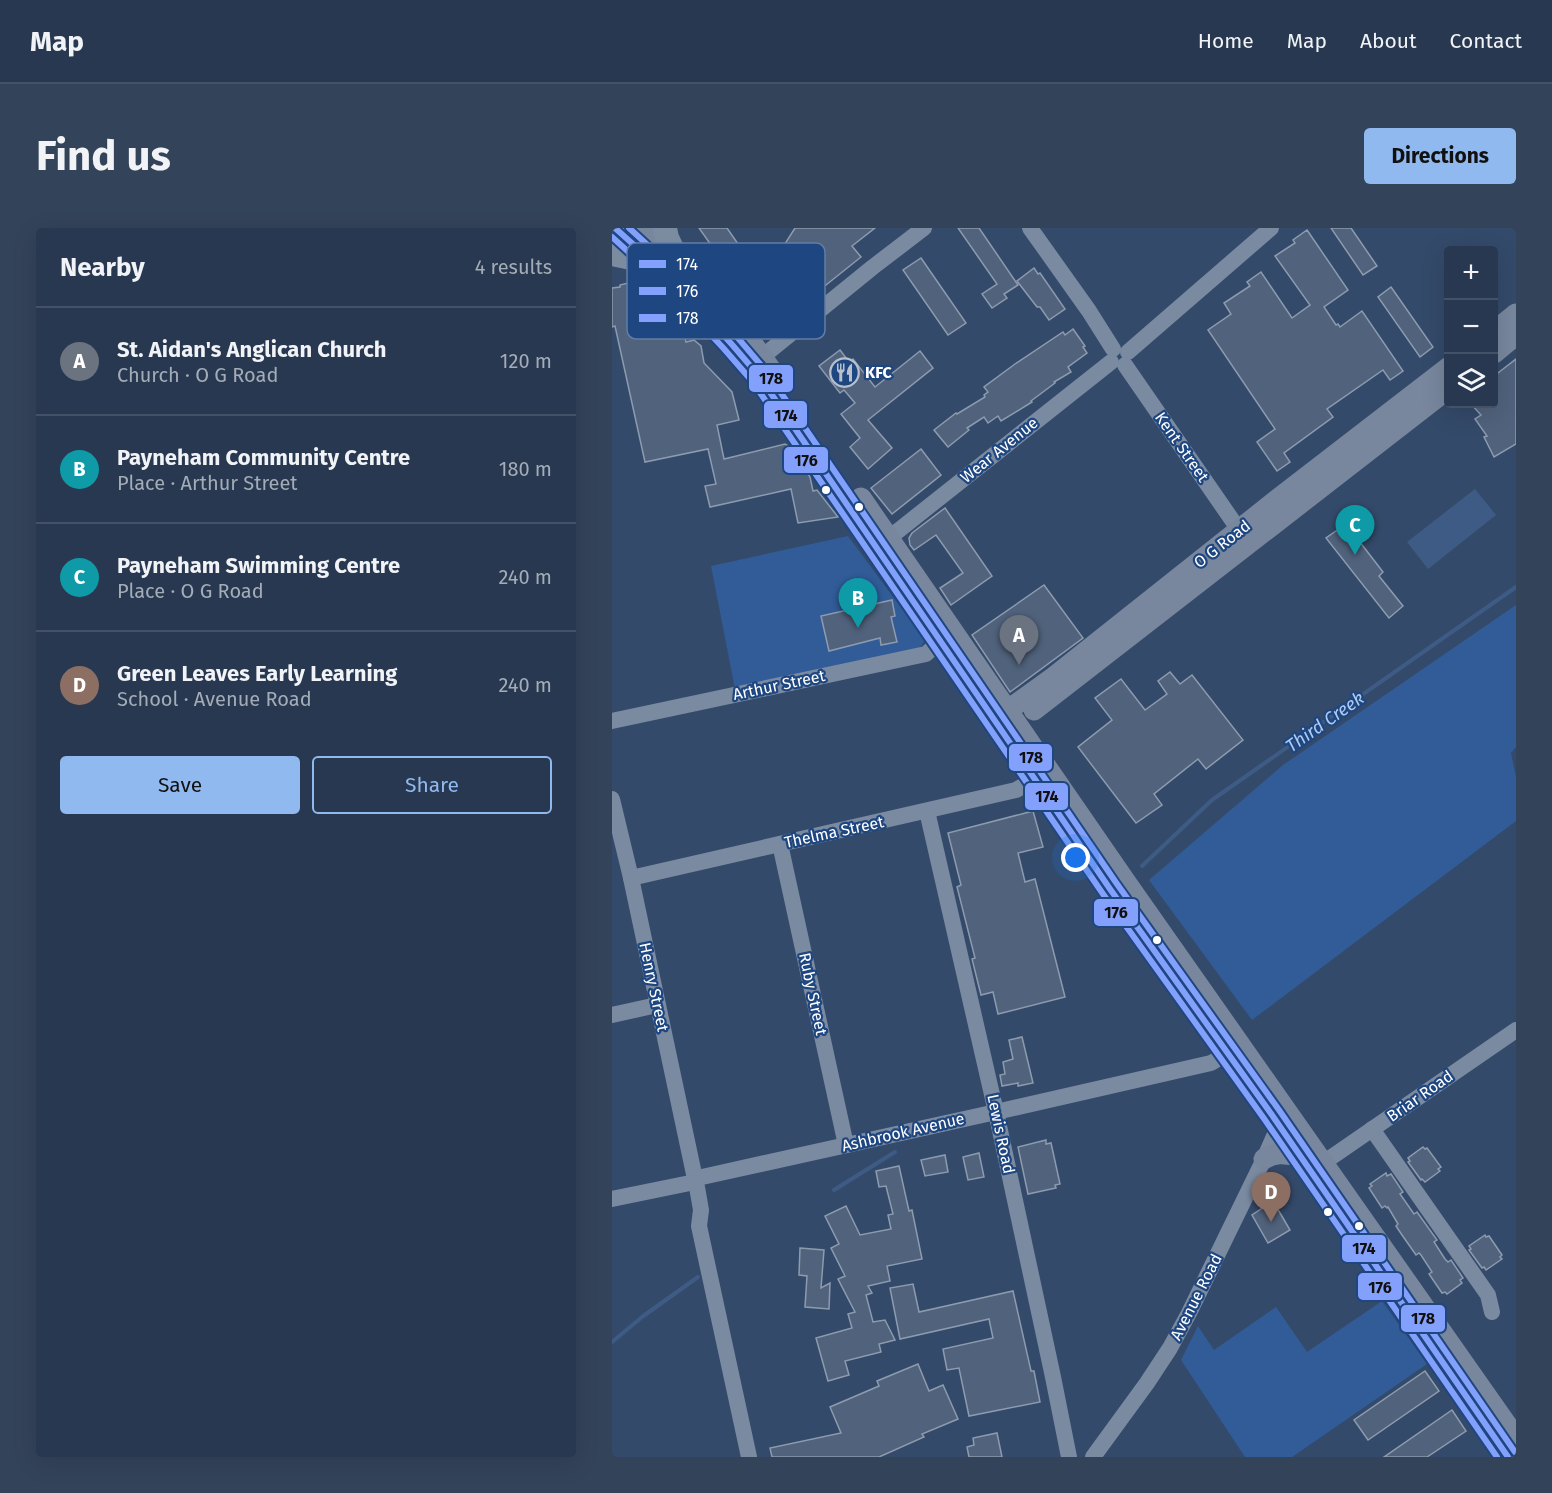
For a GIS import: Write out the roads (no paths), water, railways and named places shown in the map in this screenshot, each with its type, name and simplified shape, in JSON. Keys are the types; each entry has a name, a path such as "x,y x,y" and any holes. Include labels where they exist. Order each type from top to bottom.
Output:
{"highway":[{"path":"665,228 667,243"},
{"path":"612,254 627,256"}],"main road":[{"path":"615,228 638,243"},
{"path":"647,228 655,243"},
{"path":"727,339 759,376 941,640 1006,721"},
{"path":"749,339 889,538 1041,773 1110,889 1233,1047 1271,1089 1516,1438"},
{"name":"O G Road","path":"1006,721 1061,690 1444,371"},
{"name":"O G Road","path":"1006,721 1054,677 1444,392"},
{"path":"1041,773 1040,726 1044,714 1061,690"},
{"path":"1233,1047 1279,1125 1508,1457"},
{"path":"1271,1089 1279,1106 1279,1125"},
{"path":"1279,1125 1298,1129 1302,1133"},
{"path":"1264,1159 1281,1154 1300,1156"},
{"path":"1347,1197 1358,1217 1356,1227 1351,1230"}],"street":[{"path":"825,306 924,228"},
{"name":"Kent Street","path":"1030,228 1244,537"},
{"name":"Wear Avenue","path":"889,538 1119,357 1271,228"},
{"path":"762,357 784,339"},
{"name":"Arthur Street","path":"612,722 926,654 941,640"},
{"name":"Thelma Street","path":"631,878 1016,790 1041,773"},
{"name":"Henry Street","path":"612,800 696,1180 701,1210 699,1226 749,1457"},
{"name":"Lewis Road","path":"927,811 996,1112 1069,1457"},
{"name":"Ruby Street","path":"780,844 846,1145"},
{"path":"612,1015 657,1005"},
{"name":"Briar Road","path":"1323,1163 1516,1030"},
{"name":"Ashbrook Avenue","path":"612,1199 1211,1062 1233,1047"},
{"name":"Avenue Road","path":"1093,1457 1170,1348 1279,1125"},
{"path":"1372,1129 1488,1295 1492,1312"}],"waterway":[{"name":"Third Creek","path":"1142,866 1212,800 1516,587"},
{"name":"Third Creek","path":"834,1190 895,1152"},
{"name":"Third Creek","path":"612,1342 642,1317 698,1277"}],"place":[{"name":"KFC","path":"844,372"},
{"name":"Payneham Swimming Centre","path":"1355,555"},
{"name":"Payneham Community Centre","path":"858,628"},
{"name":"St. Aidan's Anglican Church","path":"1019,665"},
{"name":"Green Leaves Early Learning","path":"1271,1222"}]}
